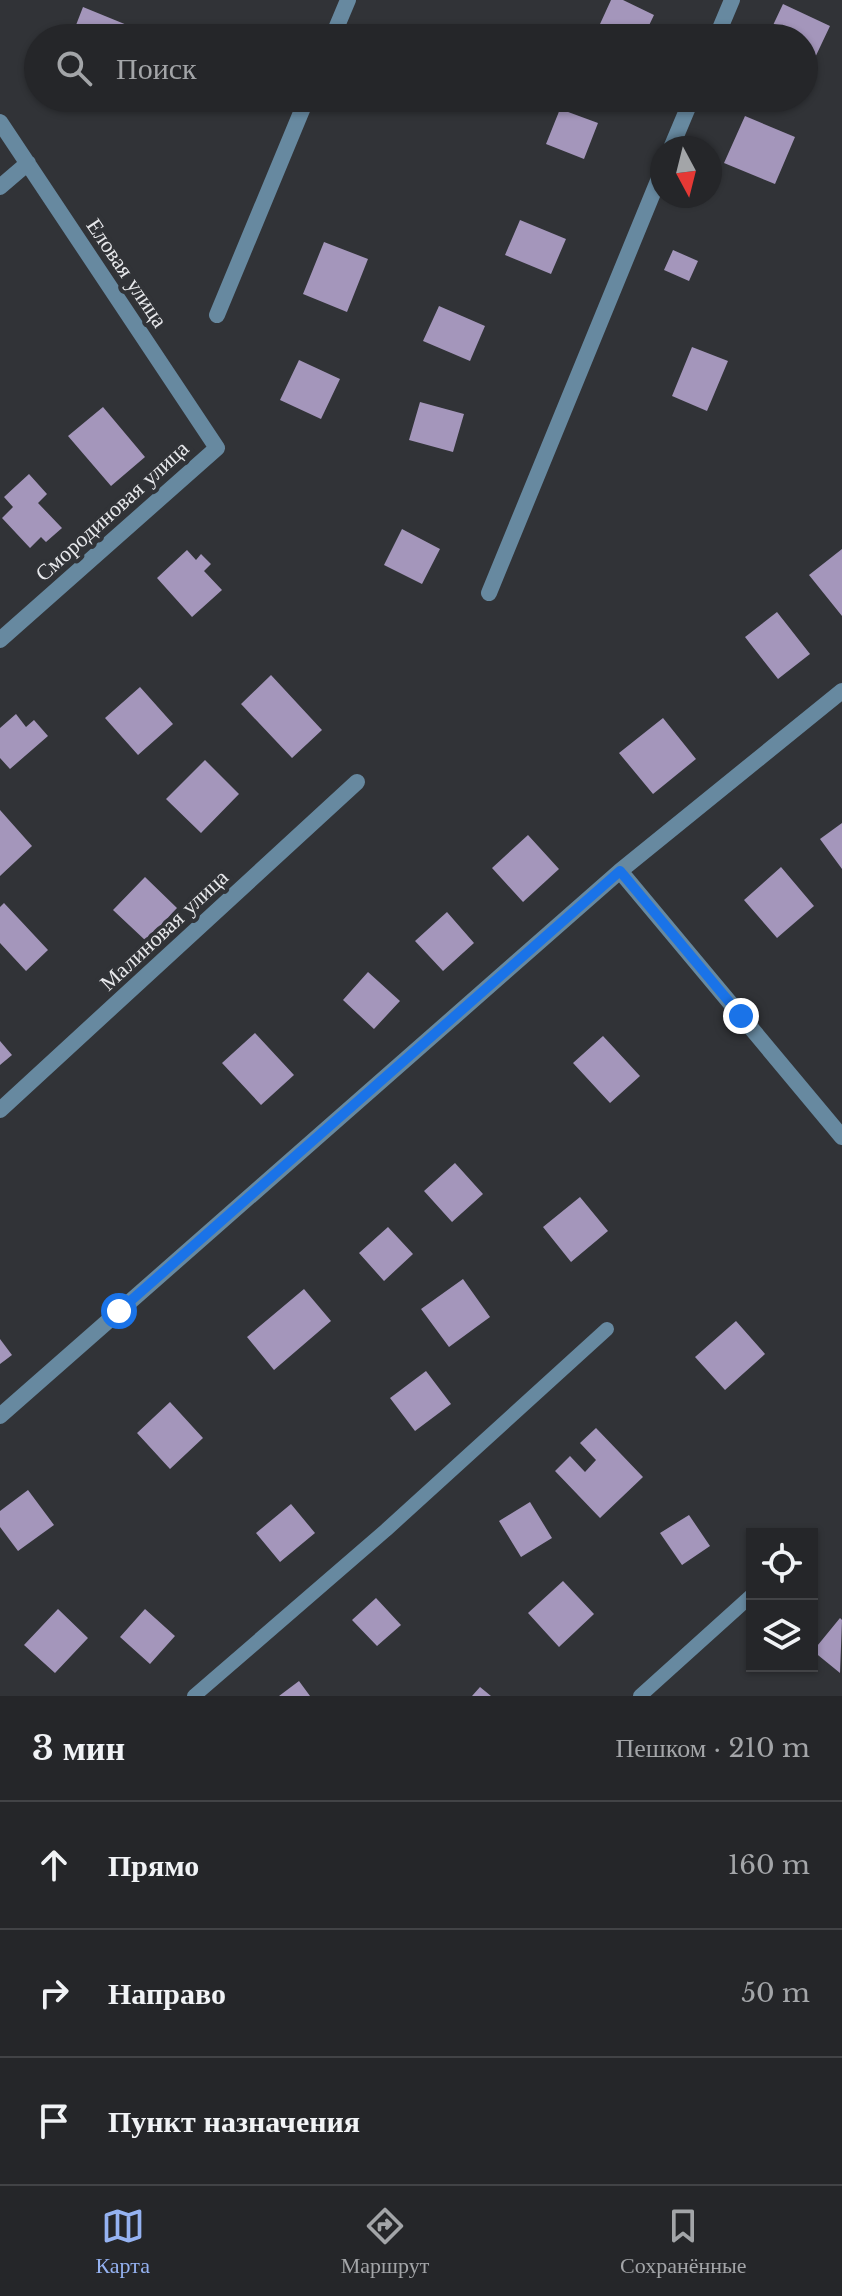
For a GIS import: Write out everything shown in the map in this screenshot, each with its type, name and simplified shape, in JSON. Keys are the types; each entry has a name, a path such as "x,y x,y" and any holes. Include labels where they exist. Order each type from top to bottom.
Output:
{"street":[{"path":"338,24 348,0"},
{"path":"722,24 732,0"},
{"path":"217,315 301,112"},
{"path":"676,136 686,112"},
{"name":"Еловая улица","path":"0,122 217,448"},
{"path":"0,187 28,163"},
{"path":"489,593 650,200"},
{"name":"Смородиновая улица","path":"0,640 217,448"},
{"path":"0,1416 620,871 842,691"},
{"name":"Малиновая улица","path":"0,1110 357,782"},
{"path":"620,871 842,1137"}],"lane":[{"path":"194,1696 386,1530 607,1329"},
{"path":"640,1696 746,1600"}],"building":[{"path":"611,0 623,0 654,15 650,24 600,24"},
{"path":"783,4 830,26 818,51 818,24 774,24"},
{"path":"83,7 125,24 76,24"},
{"path":"559,112 568,112 598,123 584,159 546,144"},
{"path":"745,116 795,137 775,184 724,163"},
{"path":"520,220 566,239 551,274 505,255"},
{"path":"324,242 368,259 347,312 303,294"},
{"path":"673,250 698,261 689,281 664,270"},
{"path":"439,306 485,326 470,361 423,341"},
{"path":"692,347 728,361 707,411 672,396"},
{"path":"299,360 340,379 321,419 280,400"},
{"path":"420,402 464,414 453,452 409,440"},
{"path":"103,407 145,457 111,486 68,436"},
{"path":"29,474 47,494 38,503 62,528 46,542 41,537 30,548 2,518 13,507 4,497"},
{"path":"402,529 440,549 422,584 384,565"},
{"path":"842,549 842,616 809,575"},
{"path":"187,550 196,560 201,554 211,564 204,571 222,590 192,617 157,578"},
{"path":"777,612 810,654 778,679 745,637"},
{"path":"271,675 322,730 292,758 241,704"},
{"path":"140,687 173,724 138,755 105,718"},
{"path":"16,714 26,727 34,720 48,736 10,769 0,758 0,728"},
{"path":"663,718 696,759 653,794 619,753"},
{"path":"205,760 239,794 201,833 166,799"},
{"path":"0,810 32,846 0,876"},
{"path":"842,823 842,869 820,839"},
{"path":"528,835 559,869 523,902 492,868"},
{"path":"781,867 814,906 777,938 744,900"},
{"path":"145,877 177,908 146,941 113,910"},
{"path":"4,903 48,950 26,971 0,943 0,907"},
{"path":"447,912 474,943 443,971 415,941"},
{"path":"368,972 400,1001 374,1029 343,1000"},
{"path":"255,1033 294,1075 261,1105 222,1063"},
{"path":"603,1036 640,1076 610,1103 573,1063"},
{"path":"0,1041 12,1055 0,1065"},
{"path":"455,1163 483,1194 452,1222 424,1191"},
{"path":"580,1197 608,1231 571,1262 543,1227"},
{"path":"388,1227 413,1254 384,1281 359,1253"},
{"path":"463,1279 490,1317 449,1347 421,1309"},
{"path":"304,1289 331,1321 274,1370 247,1337"},
{"path":"736,1321 765,1354 725,1390 695,1357"},
{"path":"0,1339 12,1355 0,1364"},
{"path":"426,1371 451,1404 415,1431 390,1398"},
{"path":"170,1402 203,1438 170,1469 137,1433"},
{"path":"596,1428 643,1477 600,1518 555,1471 570,1456 585,1472 596,1460 580,1443"},
{"path":"28,1490 54,1525 18,1551 0,1527 0,1511"},
{"path":"530,1502 552,1538 521,1557 499,1521"},
{"path":"291,1504 315,1533 280,1562 256,1533"},
{"path":"689,1515 710,1546 682,1565 660,1533"},
{"path":"563,1581 594,1614 559,1647 528,1613"},
{"path":"376,1598 401,1625 377,1646 352,1620"},
{"path":"58,1609 88,1638 55,1673 24,1645"},
{"path":"145,1609 175,1636 150,1664 120,1637"},
{"path":"840,1618 840,1673 818,1655 818,1645"},
{"path":"299,1681 310,1696 279,1696"},
{"path":"480,1687 491,1696 472,1696"}],"route":[{"path":"119,1311 620,871 741,1016"}]}
